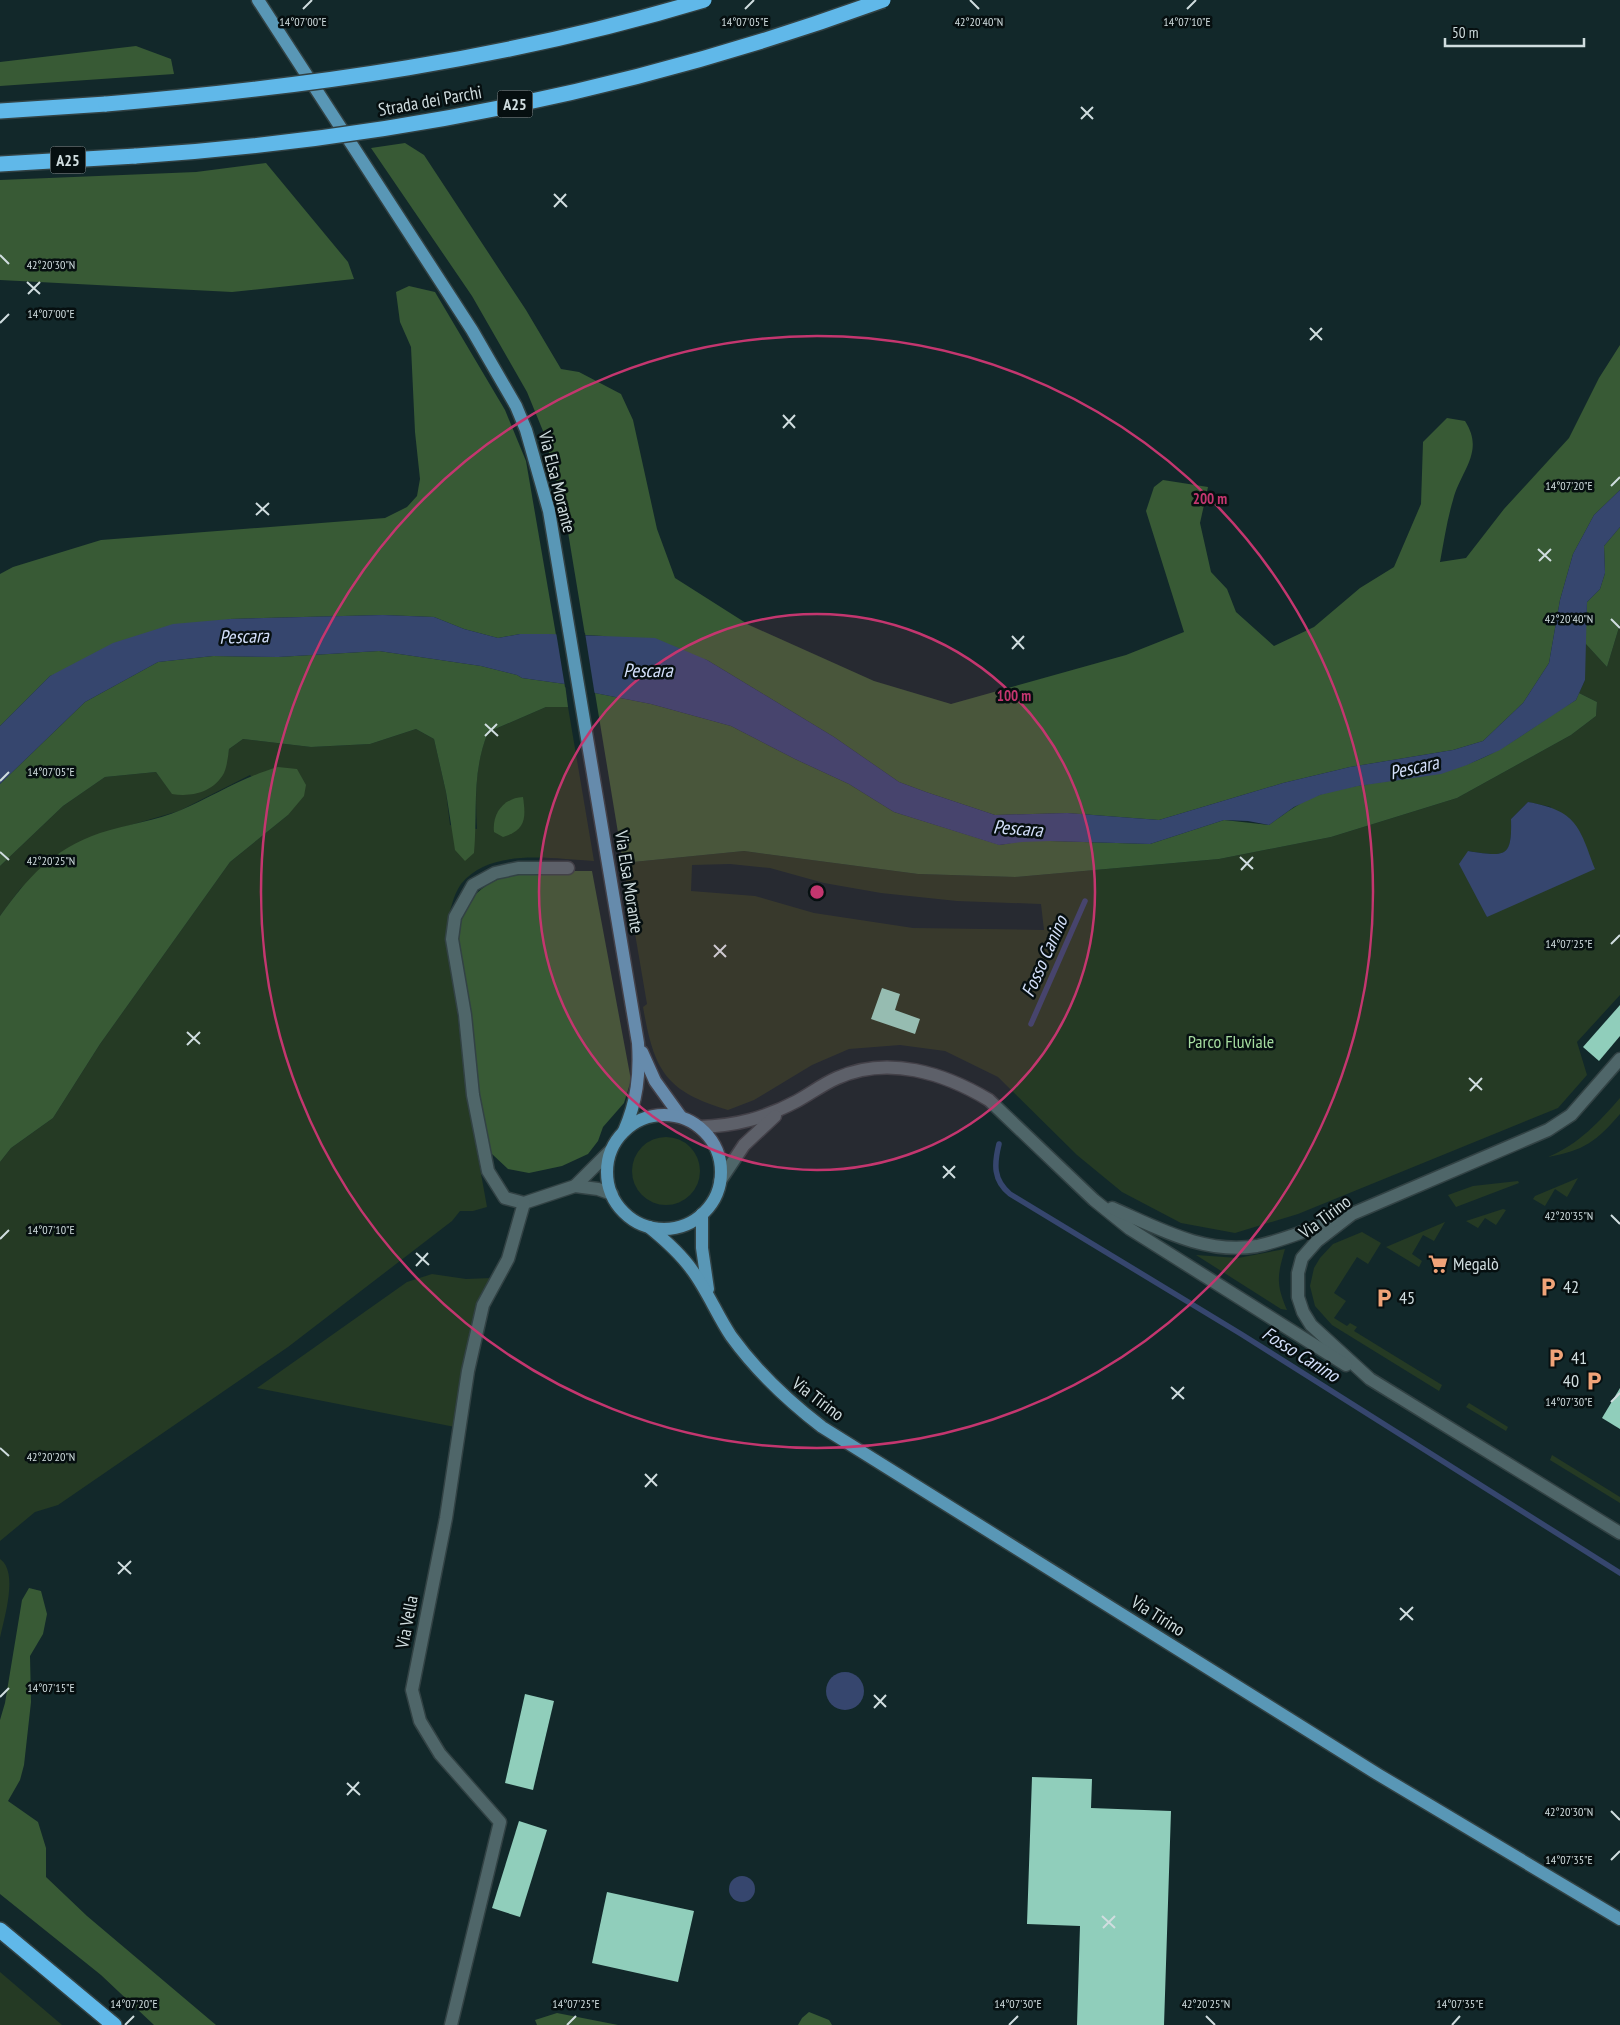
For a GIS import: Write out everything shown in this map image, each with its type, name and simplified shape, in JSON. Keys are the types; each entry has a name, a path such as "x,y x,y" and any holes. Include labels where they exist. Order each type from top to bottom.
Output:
{"highway":[{"name":"Strada dei Parchi","path":"0,111 106,104 311,84 438,64 562,38 704,0"},
{"name":"Strada dei Parchi","path":"0,164 217,150 383,128 539,100 630,79 710,57 815,24 883,0"},
{"path":"0,1930 114,2025"}],"main road":[{"name":"Via Elsa Morante","path":"258,0 452,297 506,389 526,430 549,511 638,1043 638,1085 632,1112 624,1131"},
{"name":"Via Elsa Morante","path":"638,1043 655,1082 681,1117"},
{"path":"657,1115 681,1117 699,1127 715,1146 721,1169 720,1181 714,1199 702,1214 677,1227 650,1227 634,1220 621,1209 612,1194 607,1172 611,1150 624,1131 646,1118 657,1115"},
{"name":"Via Tirino","path":"702,1214 704,1271 712,1303"},
{"name":"Via Tirino","path":"650,1227 693,1270 730,1334 756,1369 792,1404 822,1427 1379,1775 1620,1919"}],"street":[{"path":"568,868 518,868 495,873 473,885 455,917 452,939 465,1015 473,1095 488,1171 505,1198 524,1203 575,1186 598,1189 612,1194"},
{"name":"Via Tirino","path":"1620,1059 1571,1114 1548,1130 1352,1214 1317,1241 1302,1258 1298,1273 1298,1297 1303,1312 1311,1325 1370,1380 1620,1533"},
{"path":"720,1181 754,1135 796,1102 836,1078 872,1069 906,1069 938,1076 973,1090 989,1100 1094,1200 1130,1229 1370,1380"},
{"path":"699,1127 745,1123 796,1102"},
{"path":"575,1186 611,1150"},
{"path":"1094,1200 1171,1234 1217,1247 1258,1245 1352,1214"},
{"name":"Via Vella","path":"451,2025 500,1822 440,1754 420,1721 412,1690 446,1518 468,1371 483,1305 508,1258 524,1203"}],"green space":[{"path":"136,46 171,59 174,74 0,86 0,62"},
{"path":"405,143 424,155 526,310 561,369 579,372 621,394 633,420 657,529 675,578 749,625 874,681 951,704 1126,655 1184,632 1146,511 1154,487 1163,480 1208,487 1200,523 1211,572 1227,589 1236,612 1274,646 1314,627 1360,588 1394,567 1421,504 1423,442 1447,418 1465,421 1471,432 1473,442 1470,461 1457,489 1451,508 1440,562 1466,558 1504,509 1569,438 1599,378 1620,345 1620,490 1594,515 1573,554 1560,600 1549,663 1523,703 1483,741 1453,750 1350,767 1283,783 1159,820 1067,813 995,815 899,782 834,737 707,660 603,636 585,635 564,508 543,431 527,392 472,296 371,148"},
{"path":"266,163 348,262 354,279 232,292 0,280 0,180 196,172"},
{"path":"409,286 435,292 505,410 526,461 556,635 520,634 498,638 464,629 434,617 383,615 230,619 50,676 0,726 0,574 13,567 101,540 385,518 407,507 417,496 420,479 415,432 411,347 400,322 396,292"},
{"path":"1620,527 1620,624 1607,667 1585,643 1587,602 1600,589 1605,573 1604,546"},
{"name":"Parco Fluviale","path":"1620,624 1620,995 1577,1042 1587,1075 1558,1108 1298,1214 1235,1233 1181,1223 1122,1192 1077,1155 998,1077 945,1051 900,1045 849,1049 812,1065 754,1100 728,1110 689,1095 666,1075 658,1062 652,1047 643,1007 647,1004 623,863 744,851 918,874 1015,877 1219,859 1331,837 1457,798 1571,735 1596,716 1597,702 1579,693 1585,680 1585,643 1607,667","holes":["1528,802 1551,807 1487,917 1468,851 1491,854 1504,852 1508,848 1510,841 1511,819","730,864 770,868 824,883 881,893 957,901 1041,904 1044,930 913,928 814,913 755,896 691,891 692,865"]},
{"path":"379,651 481,666 522,678 565,684 568,707 546,707 488,732 479,763 477,778 474,853 465,861 455,850 446,792 434,739 416,729 370,744 311,747 243,739 229,749 225,770 219,780 208,789 194,794 172,794 156,772 105,777 63,806 0,866 0,784 85,702 158,662 213,656 278,657"},
{"path":"595,693 651,704 731,726 849,784 894,812 1000,845 1022,841 1150,844 1224,820 1269,825 1301,803 1322,794 1340,789 1432,774 1468,764 1510,743 1576,700 1579,693 1597,702 1596,716 1571,735 1457,798 1331,837 1219,859 1015,877 918,874 744,851 623,863"},
{"path":"546,707 568,707 594,861 523,858 505,860 489,865 474,872 458,888 447,924 467,1096 487,1207 473,1211 460,1211 452,1221 288,1347 58,1505 35,1512 0,1541 0,1162 11,1148 53,1118 100,1044 230,862 288,815 250,775 179,811 100,834 21,888 0,916 0,866 63,806 105,777 156,772 172,793 224,772 229,749 243,739 311,747 370,744 416,729 434,739 446,792 450,825 477,829 478,768 488,732"},
{"path":"278,767 297,769 306,785 304,796 288,815 230,862 100,1044 53,1118 11,1148 0,1162 0,916 21,889 43,866 68,848 100,833 171,814 253,776"},
{"path":"523,797 524,817 520,827 503,837 494,832 495,819 501,808 510,800"},
{"path":"541,871 592,871 631,1080 624,1103 603,1127 598,1141 588,1154 562,1166 529,1173 508,1169 492,1154 485,1134 457,933 468,904 479,891 492,882 508,876"},
{"path":"1620,1098 1620,1114 1596,1138 1571,1152 1548,1157 1579,1139"},
{"path":"659,1137 673,1137 685,1142 695,1152 700,1164 700,1178 695,1190 685,1200 673,1205 659,1205 647,1200 637,1190 632,1178 632,1164 637,1152 647,1142"},
{"path":"1578,1178 1567,1197 1555,1189 1545,1206 1533,1199 1535,1196"},
{"path":"1518,1181 1519,1183 1456,1207 1448,1195 1473,1186"},
{"path":"1503,1209 1506,1210 1496,1225 1485,1218 1478,1228 1466,1221"},
{"path":"1445,1222 1434,1241 1423,1235 1412,1254 1422,1261 1419,1267 1386,1247"},
{"path":"1362,1232 1381,1243 1368,1264 1357,1257 1334,1293 1346,1301 1334,1318 1347,1326 1350,1323 1357,1327 1354,1331 1442,1385 1439,1391 1332,1325 1315,1306 1310,1286 1314,1268 1320,1258 1333,1244"},
{"path":"1285,1249 1280,1266 1279,1286 1287,1310 1281,1309 1196,1255 1238,1258"},
{"path":"432,1274 466,1279 492,1278 469,1334 455,1427 257,1388 407,1282"},
{"path":"1469,1403 1508,1427 1506,1431 1466,1407"},
{"path":"1552,1455 1620,1497 1620,1503 1550,1460"},
{"path":"0,1559 6,1565 9,1574 9,1596 0,1638"},
{"path":"29,1588 41,1591 47,1614 43,1634 30,1656 31,1702 24,1765 20,1780 8,1801 38,1822 46,1848 46,1877 87,1916 216,2025 154,2025 101,1975 0,1894 0,1720 5,1703 22,1600"},
{"path":"0,1972 62,2025 0,2025"},
{"path":"809,2012 829,2020 832,2025 798,2025"},
{"path":"557,2013 618,2025 537,2025 535,2020"}],"water":[{"name":"Pescara","path":"1620,490 1620,527 1604,546 1605,573 1600,589 1587,602 1585,680 1576,700 1500,750 1467,765 1441,774 1358,786 1320,795 1294,807 1269,825 1248,821 1224,820 1150,844 1050,841 999,845 894,812 849,784 731,726 651,704 595,693 565,684 522,678 481,666 379,651 278,657 213,656 158,662 85,702 0,784 0,726 50,676 113,643 173,624 230,619 383,615 434,617 464,629 498,638 520,634 549,634 655,638 707,660 834,737 899,782 926,792 995,815 1067,813 1159,820 1283,783 1350,767 1453,750 1483,741 1523,703 1549,663 1560,600 1573,554 1594,515"},
{"path":"1528,802 1557,810 1574,823 1580,831 1595,869 1487,917 1459,864 1468,851 1491,854 1504,852 1508,848 1510,841 1511,819"},
{"path":"845,1672 858,1678 864,1691 858,1704 845,1710 832,1704 826,1691 832,1678"},
{"path":"742,1876 751,1880 755,1889 751,1898 742,1902 733,1898 729,1889 733,1880"}],"pier":[{"path":"556,632 585,633 595,696 565,687"}],"building":[{"path":"882,988 900,994 895,1010 920,1019 915,1034 871,1019"},
{"path":"1620,1005 1620,1036 1599,1061 1583,1047"},
{"path":"1620,1388 1620,1429 1602,1418"},
{"path":"525,1694 554,1701 533,1790 505,1783"},
{"path":"1032,1777 1092,1779 1091,1808 1171,1811 1164,2025 1077,2025 1080,1926 1027,1924"},
{"path":"519,1821 547,1830 520,1917 492,1908"},
{"path":"607,1892 694,1911 678,1982 592,1963"}],"waterway":[{"name":"Fosso Canino","path":"1031,1024 1085,901"},
{"name":"Fosso Canino","path":"999,1144 996,1171 1000,1183 1010,1194 1241,1334 1620,1573"}],"place":[{"name":"Megalò","path":"1438,1264"},
{"name":"42","path":"1548,1287"},
{"name":"45","path":"1384,1298"},
{"name":"41","path":"1556,1358"},
{"name":"40","path":"1594,1381"}]}
